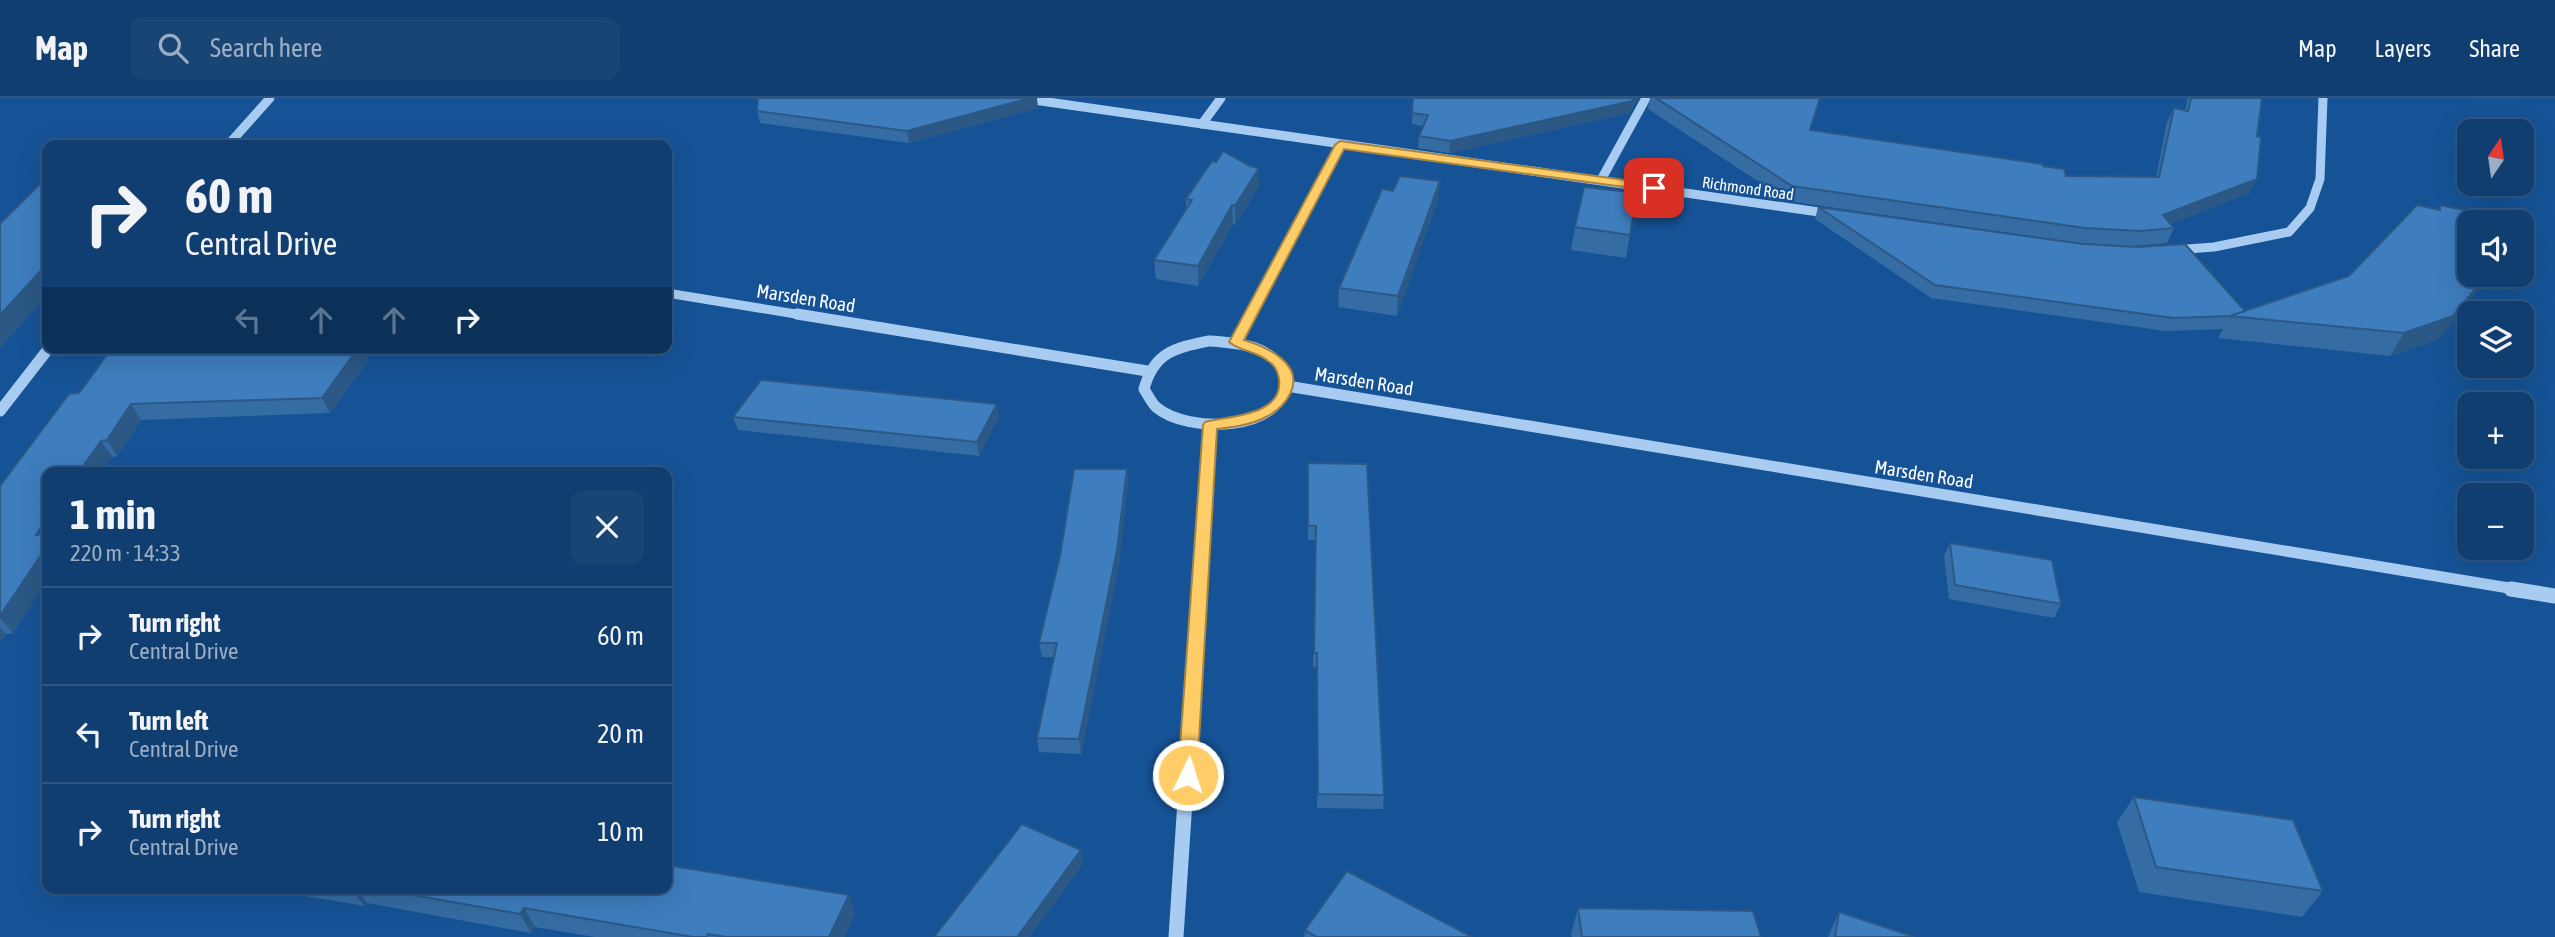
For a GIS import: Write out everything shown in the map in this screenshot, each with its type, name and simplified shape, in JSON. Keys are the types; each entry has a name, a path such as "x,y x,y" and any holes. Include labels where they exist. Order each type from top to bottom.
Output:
{"street":[{"path":"232,140 270,98"},
{"name":"Richmond Road","path":"1020,98 1846,216"},
{"path":"1202,124 1221,98"},
{"path":"1601,180 1646,98"},
{"path":"2160,251 2214,247 2289,232 2311,208 2320,179 2323,98"},
{"path":"1236,342 1340,145"},
{"name":"Marsden Road","path":"672,294 1147,371"},
{"path":"1209,341 1236,342 1257,348 1275,358 1285,371 1287,386 1279,401 1262,414 1238,422 1210,425 1179,419 1155,407 1144,389 1147,371 1161,356 1182,346 1209,341"},
{"path":"0,411 44,354"},
{"name":"Marsden Road","path":"1287,386 2555,596"},
{"path":"1176,937 1210,425"}],"building":[{"path":"758,98 1030,98 907,131 757,111"},
{"path":"1413,98 1634,98 1632,101 1450,141 1419,136 1428,115 1412,113"},
{"path":"1656,98 1820,98 1810,130 2042,164 2064,169 2066,176 2159,177 2174,108 2188,111 2191,98 2262,98 2257,136 2261,137 2257,179 2163,215 2174,228 2140,231 2085,228 1792,186"},
{"path":"1223,151 1259,168 1235,206 1232,205 1198,266 1154,260 1192,200 1186,199 1212,161 1216,162"},
{"path":"1400,176 1440,181 1398,296 1339,288 1382,189 1393,191"},
{"path":"42,182 42,269 0,315 0,224"},
{"path":"1584,187 1637,193 1630,235 1575,227"},
{"path":"2417,205 2440,210 2440,205 2464,210 2457,210 2457,287 2477,287 2465,301 2457,301 2457,311 2453,316 2404,333 2229,316 2349,276"},
{"path":"1818,207 2083,244 2138,247 2185,244 2245,311 2230,316 2173,318 1935,285"},
{"path":"108,354 354,354 322,398 131,404 107,440 101,441 83,467 42,467 42,526 36,535 42,534 42,553 0,616 0,486 69,394 79,393"},
{"path":"761,380 997,404 977,442 733,417"},
{"path":"1308,463 1367,464 1384,795 1318,794 1317,653 1314,653 1316,526 1308,526"},
{"path":"1074,469 1127,469 1117,550 1079,739 1037,738 1057,643 1039,643 1060,556"},
{"path":"1950,543 2052,560 2061,604 1955,585"},
{"path":"2134,797 2293,820 2323,891 2156,867"},
{"path":"1022,824 1081,850 1017,937 934,937"},
{"path":"672,866 849,895 829,937 726,937 708,934 706,937 693,937 524,908 520,914 408,894 672,894"},
{"path":"1347,871 1472,937 1317,937 1305,930"},
{"path":"1578,908 1753,911 1761,937 1582,937"},
{"path":"1839,912 1915,937 1835,937"}],"route":[{"path":"1188,775 1210,425 1238,422 1262,414 1279,401 1287,386 1285,371 1275,358 1257,348 1236,342 1340,145 1654,188"}]}
